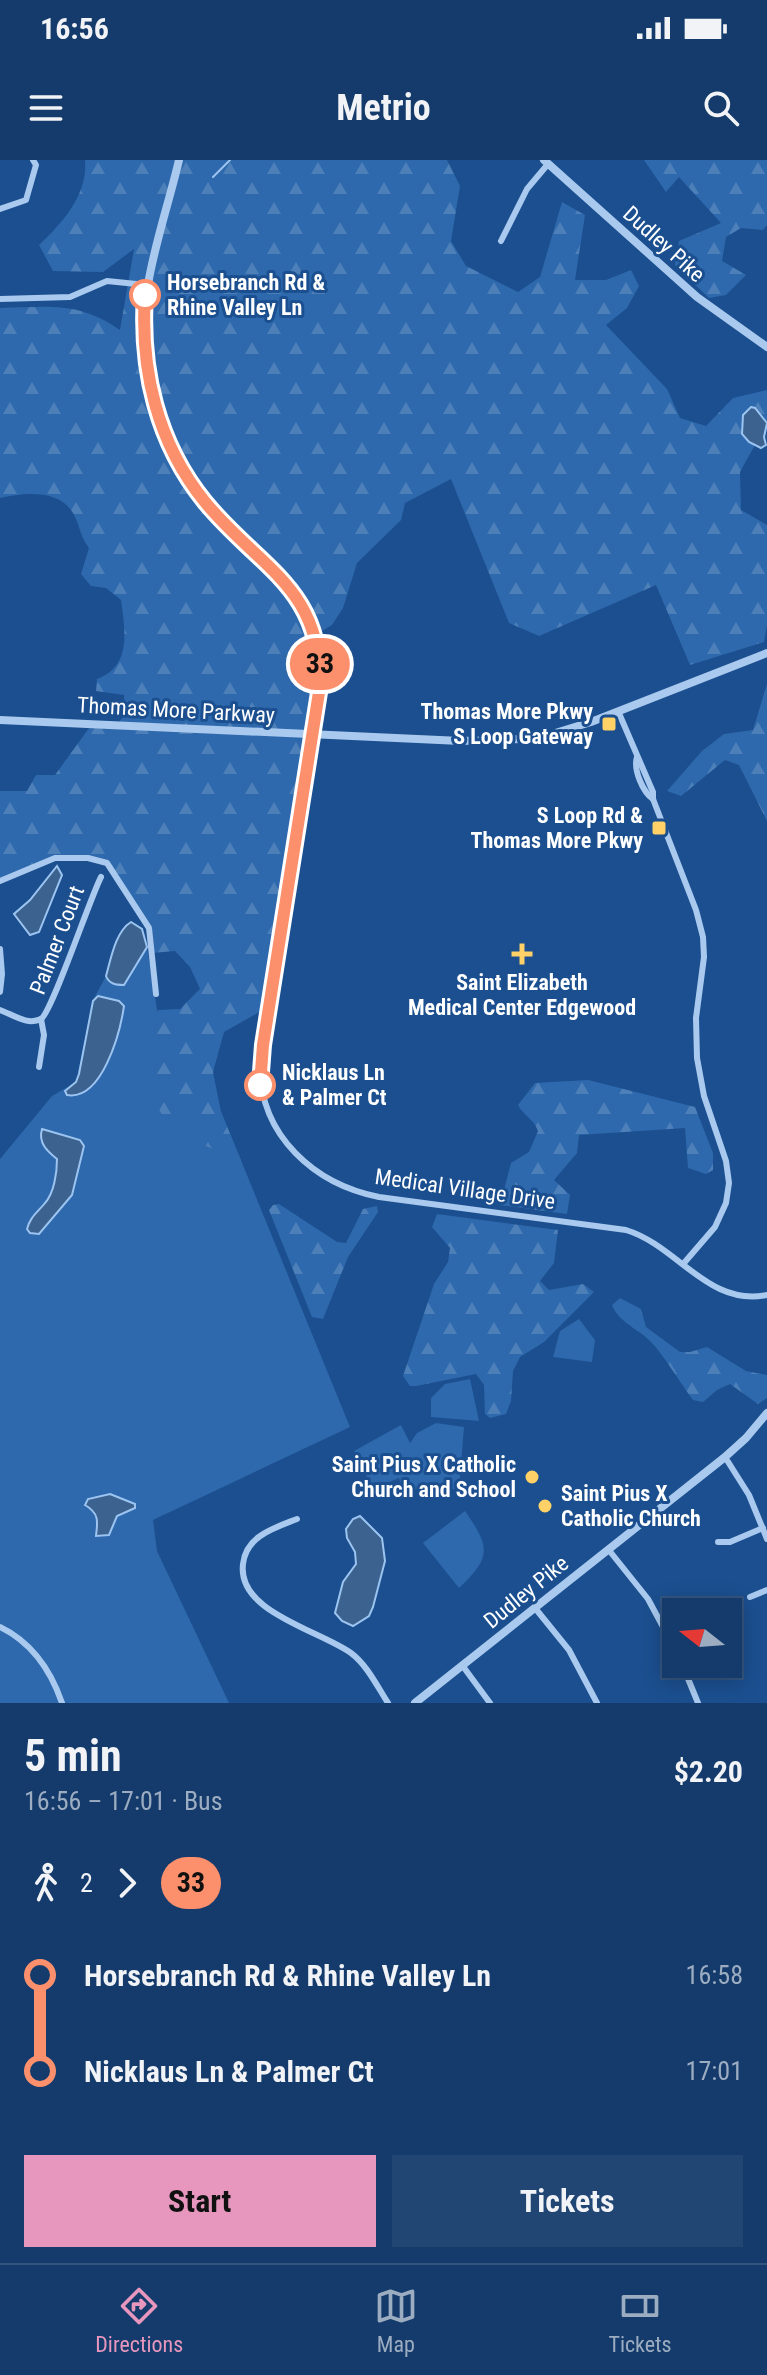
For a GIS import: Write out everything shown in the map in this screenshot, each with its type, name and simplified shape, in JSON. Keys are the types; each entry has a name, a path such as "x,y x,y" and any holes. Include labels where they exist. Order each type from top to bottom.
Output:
{"street":[{"path":"0,209 26,200 36,165 33,160"},
{"path":"179,160 146,285 144,344 150,390 177,461 218,517 285,582 310,620 320,666 313,734"},
{"path":"501,241 527,189 546,162"},
{"name":"Dudley Pike","path":"546,162 697,297 767,347"},
{"path":"0,299 70,297 107,281 146,285"},
{"name":"Thomas More Parkway","path":"0,720 461,741 521,739 552,734 618,711 767,653"},
{"path":"618,711 653,792 703,937 704,957 696,1018 697,1058 704,1096 726,1161 729,1183 725,1207 715,1227 684,1263"},
{"name":"Medical Village Drive","path":"313,734 260,1068 264,1105 279,1133 307,1164 350,1190 394,1199 618,1228 653,1240 702,1280 722,1291 743,1297 767,1295"},
{"path":"0,881 12,879 55,858 88,858 107,863 149,928 156,994"},
{"name":"Palmer Court","path":"0,1010 23,1020 41,1019 51,1006 101,877"},
{"path":"0,949 0,992"},
{"path":"39,1067 44,1035 41,1019"},
{"name":"Dudley Pike","path":"415,1703 725,1457 767,1413"},
{"path":"725,1457 745,1486 767,1539"},
{"path":"297,1519 258,1536 245,1553 243,1576 249,1594 267,1608 352,1654 388,1703"},
{"path":"718,1542 730,1542 763,1528"},
{"path":"608,1549 662,1621"},
{"path":"750,1597 767,1590"},
{"path":"535,1608 569,1650 597,1703"},
{"path":"0,1627 17,1636 36,1655 62,1703"},
{"path":"462,1665 490,1703"},
{"path":"688,1678 698,1703"}],"green space":[{"path":"85,160 447,160 460,186 451,241 466,266 518,292 540,277 562,202 585,215 575,280 606,280 631,270 639,286 627,308 606,325 667,389 680,418 706,426 733,398 767,390 767,431 761,434 740,472 741,510 767,525 767,625 764,642 690,665 656,585 539,636 509,623 451,479 405,503 401,520 357,563 343,608 332,625 315,635 320,666 270,1006 224,1032 213,1072 221,1112 242,1163 198,1142 198,1126 163,1116 148,1092 156,1061 144,1039 158,1010 180,1009 200,989 190,967 175,951 151,953 149,928 104,861 55,858 0,881 0,791 27,791 36,775 55,775 92,724 117,725 125,714 124,695 96,691 97,679 116,666 124,646 121,600 106,588 91,586 81,574 89,548 73,513 58,499 40,494 0,498 0,308 76,310 120,330 134,249 103,272 53,271 39,245 65,217 78,196 85,173"},
{"path":"644,160 767,160 767,225 763,230 741,228 726,237 722,261 746,275 726,295 709,298 675,265 679,241 721,223 679,177 666,192"},
{"path":"767,684 767,821 739,765 725,760 681,796 667,791 702,751 724,734 753,730"},
{"path":"131,922 142,929 159,1022 182,1016 350,1427 153,1520 157,1551 229,1703 0,1703 0,1159 52,1096 76,1082 93,1000 106,976 120,935 125,925"},
{"path":"588,1080 695,1107 713,1153 713,1170 706,1174 688,1168 685,1128 579,1135 577,1153 554,1180 570,1195 567,1214 500,1205 511,1163 529,1152 538,1131 518,1105 535,1083"},
{"path":"279,1204 337,1242 346,1243 363,1209 377,1206 378,1212 348,1257 323,1319 312,1317 269,1210"},
{"path":"437,1214 558,1230 554,1263 540,1281 549,1290 583,1284 594,1292 544,1342 520,1357 513,1371 511,1401 506,1414 490,1418 485,1414 484,1385 476,1374 416,1386 410,1386 403,1376 434,1284 448,1262 450,1248 432,1227"},
{"path":"620,1298 641,1309 646,1327 680,1352 707,1347 746,1371 767,1375 767,1398 758,1404 730,1384 703,1402 693,1400 653,1345 615,1311 612,1305"},
{"path":"579,1319 595,1340 592,1362 553,1357 560,1331"},
{"path":"470,1379 479,1421 431,1417 431,1398 445,1384"},
{"path":"436,1423 464,1427 459,1489 402,1489 399,1478 373,1489 354,1451 401,1425 410,1443 417,1433"},
{"path":"465,1511 479,1534 484,1551 477,1568 459,1588 423,1543"}],"shaded area":[{"path":"751,407 767,423 766,445 761,448 742,434 743,415"},
{"path":"57,866 62,875 39,932 30,935 14,914 30,900"},
{"path":"131,922 142,929 147,947 124,985 116,984 106,976 117,939"},
{"path":"98,996 119,1001 124,1006 113,1048 99,1077 90,1087 79,1094 67,1095 65,1091 76,1082 79,1074 93,1001"},
{"path":"42,1129 80,1140 84,1146 72,1195 39,1234 30,1233 27,1229 51,1194 57,1164 57,1159 42,1143"},
{"path":"110,1494 135,1504 135,1508 117,1516 109,1535 96,1536 96,1518 85,1505 88,1499"},
{"path":"360,1516 382,1538 385,1561 369,1616 353,1626 335,1613 343,1582 356,1564 346,1529 353,1519"}],"waterway":[{"path":"213,177 230,160"}],"bus line":[{"name":"33","path":"145,295 144,344 150,390 177,461 218,517 295,593 310,620 317,643 320,686 263,1045 260,1085"}],"place":[{"name":"Horsebranch Rd & Rhine Valley Ln","path":"145,295"},
{"name":"Thomas More Pkwy S Loop Gateway","path":"609,724"},
{"name":"S Loop Rd & Thomas More Pkwy","path":"659,828"},
{"name":"Saint Elizabeth Medical Center Edgewood","path":"522,954"},
{"name":"Nicklaus Ln & Palmer Ct","path":"260,1085"},
{"name":"Saint Pius X Catholic Church and School","path":"532,1477"},
{"name":"Saint Pius X Catholic Church","path":"545,1506"}]}
